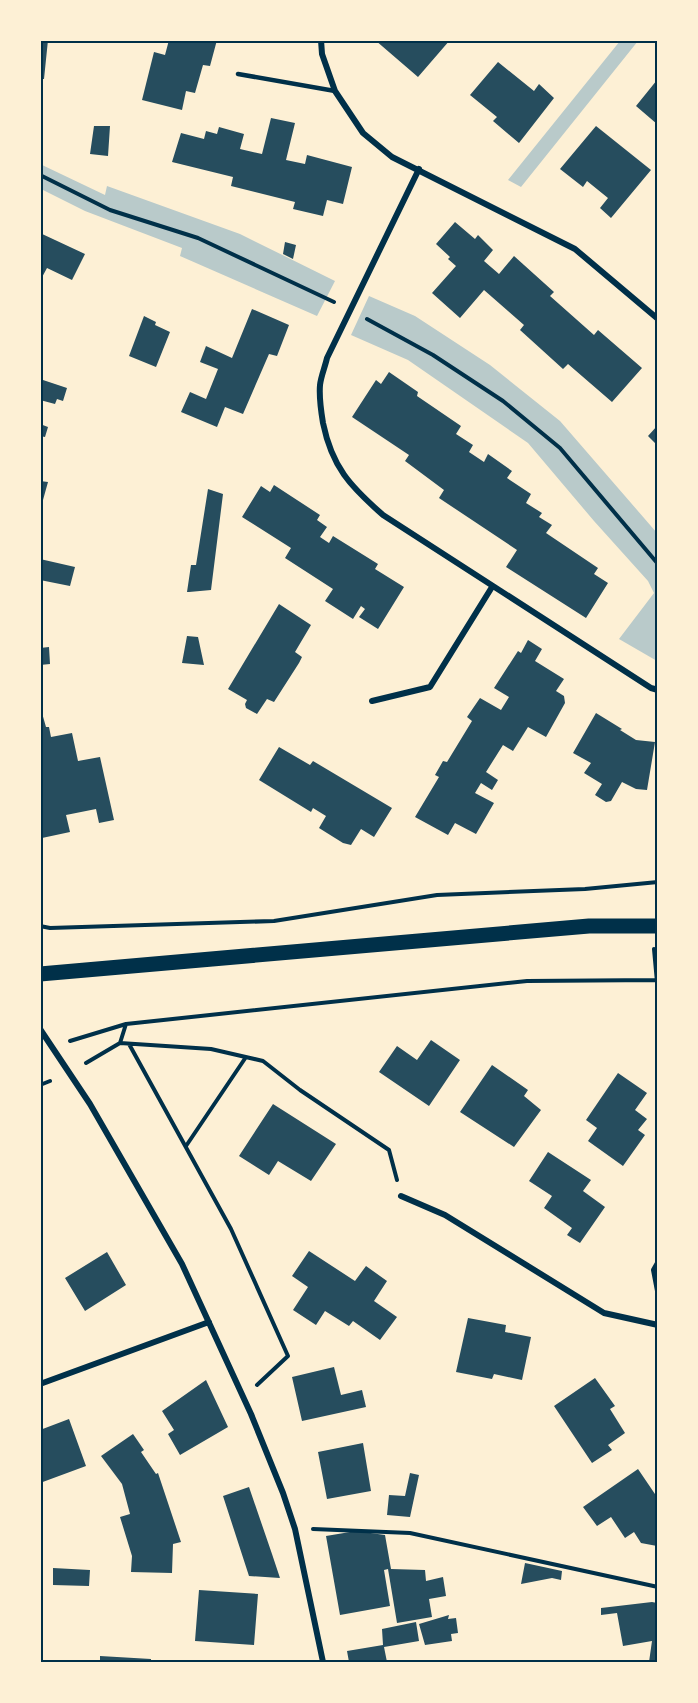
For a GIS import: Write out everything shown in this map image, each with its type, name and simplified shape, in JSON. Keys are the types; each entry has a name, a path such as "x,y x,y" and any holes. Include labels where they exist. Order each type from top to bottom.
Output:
{"main road":[{"path":"40,974 589,926 655,926"}],"street":[{"path":"321,40 322,54 335,91 363,133 392,157 575,249 657,319"},
{"path":"418,169 327,358 320,386 322,415 327,441 339,468 358,493 383,515 492,587 657,690"},
{"path":"372,701 430,687 492,587"},
{"path":"40,1029 90,1104 182,1264 243,1397 283,1493 295,1529 323,1662"},
{"path":"401,1196 445,1215 604,1313 657,1325"},
{"path":"657,1263 654,1270 657,1291"},
{"path":"40,1384 209,1322"}],"lane":[{"path":"238,75 335,91"}],"path":[{"path":"40,175 110,210 198,238 350,309 433,355 493,394 561,448 657,564"},
{"path":"40,926 50,928 274,921 437,895 585,889 657,882"},
{"path":"655,926 657,993"},
{"path":"52,1047 126,1024 526,981 657,980"},
{"path":"120,1043 126,1024"},
{"path":"40,1085 69,1072 120,1043 211,1050 263,1061 300,1090 389,1150 401,1196"},
{"path":"129,1044 231,1228 288,1356 243,1397"},
{"path":"185,1146 246,1057"},
{"path":"295,1529 353,1529 410,1533 657,1587"}],"shaded area":[{"path":"620,41 638,41 521,187 508,180"},
{"path":"40,164 105,195 107,186 240,234 335,281 317,316 180,256 182,248 85,211 41,189"},
{"path":"369,296 415,316 490,365 560,421 657,533 657,661 619,639 654,593 648,581 528,443 408,360 351,335"}],"building":[{"path":"40,40 48,40 44,79 40,79"},
{"path":"169,40 217,40 210,66 203,65 195,93 186,91 182,110 142,100 154,52 165,55"},
{"path":"375,40 450,40 418,77"},
{"path":"498,62 534,91 539,84 554,98 519,143 493,121 497,117 470,95"},
{"path":"657,80 657,124 636,106"},
{"path":"271,118 295,123 286,160 305,164 307,155 352,167 343,204 327,200 323,216 293,209 295,202 231,186 233,177 172,162 181,133 204,139 206,131 217,134 219,127 244,134 240,149 262,154"},
{"path":"94,126 110,126 108,156 90,154"},
{"path":"596,126 651,170 611,218 600,208 608,198 587,181 583,187 560,169"},
{"path":"455,222 475,239 478,235 493,250 484,261 499,274 514,256 554,292 550,296 594,335 598,330 642,368 612,402 568,364 563,369 520,330 524,325 484,290 460,318 432,293 456,266 436,244"},
{"path":"40,233 85,254 72,280 47,268 40,281"},
{"path":"285,242 296,245 293,259 283,254"},
{"path":"252,309 289,325 277,356 269,354 243,414 225,407 217,427 181,412 190,392 206,399 218,369 200,362 206,346 232,358"},
{"path":"144,316 156,322 155,325 170,332 156,367 129,356"},
{"path":"389,372 418,392 417,396 461,426 456,434 473,445 469,452 484,462 488,454 512,471 507,478 531,494 526,503 542,513 539,517 552,525 546,533 598,568 594,574 608,583 586,618 506,567 517,550 439,498 444,490 405,461 409,455 352,417 376,380 381,384"},
{"path":"40,379 67,388 63,401 57,399 55,404 40,400"},
{"path":"40,424 48,427 45,437 40,436"},
{"path":"657,426 657,445 648,436"},
{"path":"40,481 48,482 43,500 40,500"},
{"path":"274,485 320,515 317,520 327,527 320,537 329,543 333,536 378,564 375,569 404,587 378,629 359,617 365,609 361,606 353,619 325,601 333,589 285,558 291,548 242,517 261,486 270,492"},
{"path":"208,489 223,494 211,590 187,592 191,565 196,565"},
{"path":"40,559 75,567 70,586 40,580"},
{"path":"279,604 311,625 295,652 302,657 299,663 274,702 267,699 257,714 246,708 247,700 228,689"},
{"path":"187,636 198,637 204,665 182,663"},
{"path":"528,640 542,649 535,661 564,679 556,691 564,696 565,703 546,737 528,727 513,751 503,745 486,772 498,780 492,790 481,783 475,793 494,803 476,834 455,823 448,835 415,817 439,777 435,775 443,761 447,762 472,721 467,717 480,698 501,710 509,697 494,688 518,651 521,653"},
{"path":"49,647 50,664 40,665 40,648"},
{"path":"40,706 51,737 72,733 78,761 100,757 114,820 99,823 96,809 66,815 70,832 42,838"},
{"path":"596,713 636,740 655,742 647,790 636,789 622,782 611,801 606,802 595,795 602,784 584,773 591,763 573,753"},
{"path":"279,747 310,765 313,761 392,808 374,837 361,829 351,845 343,843 319,828 326,816 313,808 311,812 259,780"},
{"path":"431,1040 460,1060 429,1106 379,1072 397,1046 417,1060"},
{"path":"492,1065 528,1090 524,1096 541,1110 514,1147 460,1112"},
{"path":"618,1073 647,1093 635,1110 647,1119 638,1130 645,1135 623,1166 588,1141 597,1128 586,1120"},
{"path":"273,1104 336,1144 311,1181 278,1161 269,1175 239,1156"},
{"path":"548,1152 591,1180 583,1191 605,1207 580,1243 567,1235 572,1228 544,1208 552,1196 529,1181"},
{"path":"309,1251 355,1281 366,1266 387,1281 374,1301 397,1317 380,1340 353,1321 349,1326 325,1311 316,1325 293,1310 308,1287 292,1276"},
{"path":"107,1252 126,1285 85,1311 65,1278"},
{"path":"468,1318 506,1325 505,1332 531,1337 522,1380 494,1374 492,1379 456,1372"},
{"path":"334,1367 341,1395 362,1390 366,1407 302,1421 292,1377"},
{"path":"595,1378 615,1406 610,1409 625,1433 608,1445 612,1450 592,1463 554,1406"},
{"path":"206,1380 228,1427 180,1455 168,1434 174,1430 162,1411"},
{"path":"69,1419 86,1466 40,1483 40,1430"},
{"path":"133,1434 144,1450 141,1452 156,1474 158,1473 181,1542 173,1544 172,1573 131,1572 132,1556 120,1517 130,1514 122,1484 101,1456"},
{"path":"363,1443 371,1491 327,1499 318,1452"},
{"path":"638,1469 657,1497 657,1546 641,1543 634,1532 625,1538 611,1517 597,1526 583,1507"},
{"path":"410,1473 419,1475 410,1517 387,1515 389,1495 405,1496"},
{"path":"249,1487 280,1578 249,1576 223,1496"},
{"path":"356,1531 385,1535 391,1569 425,1570 426,1581 443,1577 446,1596 429,1599 432,1617 397,1623 388,1569 384,1570 390,1606 340,1615 326,1536"},
{"path":"525,1563 562,1571 561,1580 552,1578 521,1584"},
{"path":"53,1568 90,1570 89,1586 53,1585"},
{"path":"199,1590 258,1594 254,1645 195,1641"},
{"path":"657,1603 657,1662 649,1662 652,1641 623,1646 617,1613 601,1615 601,1608"},
{"path":"449,1615 448,1619 456,1618 458,1633 451,1634 452,1641 425,1645 419,1624"},
{"path":"416,1622 419,1641 384,1647 387,1662 349,1662 347,1651 383,1645 382,1629"},
{"path":"100,1656 151,1659 151,1662 100,1662"}]}
